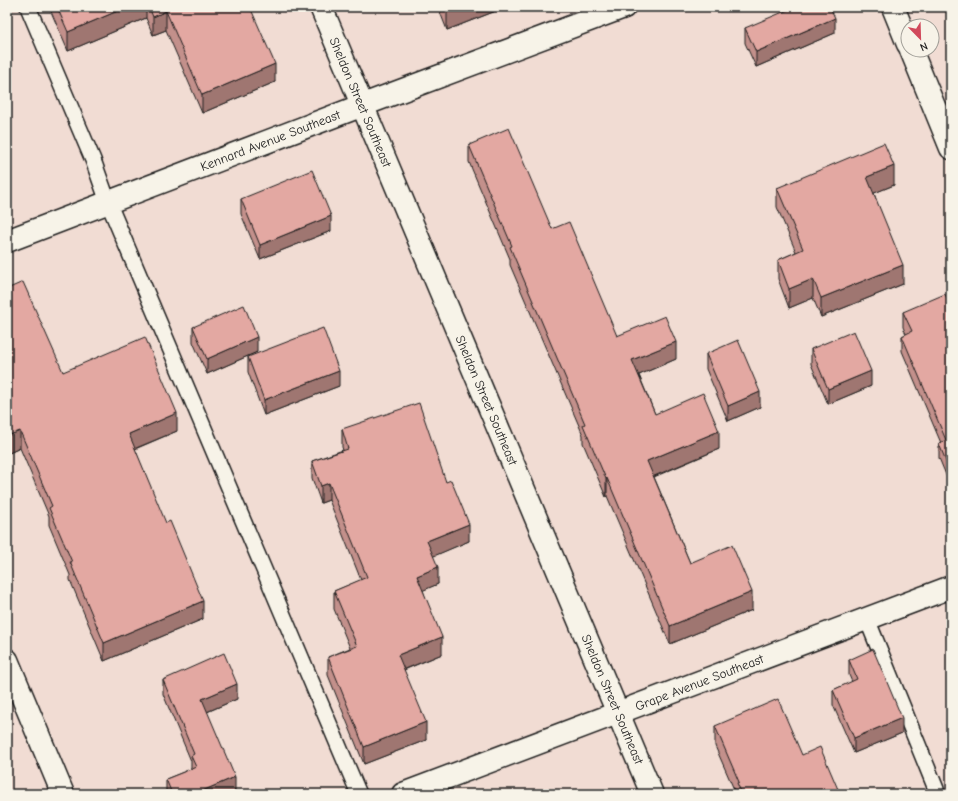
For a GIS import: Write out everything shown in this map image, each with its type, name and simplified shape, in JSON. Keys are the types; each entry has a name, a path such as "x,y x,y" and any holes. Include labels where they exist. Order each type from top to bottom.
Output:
{"street":[{"name":"Sheldon Street Southeast","path":"321,7 652,794"},
{"path":"893,7 900,24"},
{"name":"Kennard Avenue Southeast","path":"7,241 614,9"},
{"path":"914,58 951,148"},
{"name":"Grape Avenue Southeast","path":"403,794 951,587"},
{"path":"7,660 63,794"}],"lane":[{"path":"28,7 93,160 108,202 359,794"},
{"path":"867,619 936,789"}],"building":[{"path":"57,7 127,7 68,32"},
{"path":"149,7 250,7 275,64 202,95 166,11 153,17"},
{"path":"795,7 830,7 835,18 756,52 745,28"},
{"path":"509,128 552,229 569,222 617,336 665,316 676,342 632,360 655,414 703,393 719,431 647,461 690,563 732,545 752,592 670,626 583,425 585,424 510,247 512,246 469,145"},
{"path":"884,143 894,166 867,177 903,265 821,298 813,279 789,289 778,260 803,249 777,188"},
{"path":"312,170 331,216 260,245 241,199"},
{"path":"23,282 63,372 145,337 177,413 129,434 166,523 170,521 203,601 104,643 49,508 52,506 20,431 7,436 7,289"},
{"path":"945,294 951,307 951,473 939,444 946,440 902,336 912,331 903,312"},
{"path":"244,305 257,337 207,359 193,327"},
{"path":"323,328 339,371 264,400 248,357"},
{"path":"854,331 871,371 828,389 811,349"},
{"path":"738,340 760,392 728,406 706,354"},
{"path":"419,403 446,482 451,480 469,524 427,541 438,567 417,576 442,637 398,655 426,722 364,747 328,657 357,646 334,591 367,577 329,483 321,486 312,461 348,449 342,429"},
{"path":"873,649 902,718 854,738 833,690 857,679 849,660"},
{"path":"224,653 237,684 202,699 235,777 195,794 172,794 166,779 196,767 191,756 194,754 163,680"},
{"path":"778,699 802,755 820,747 840,794 742,794 737,783 739,782 715,726"}]}
